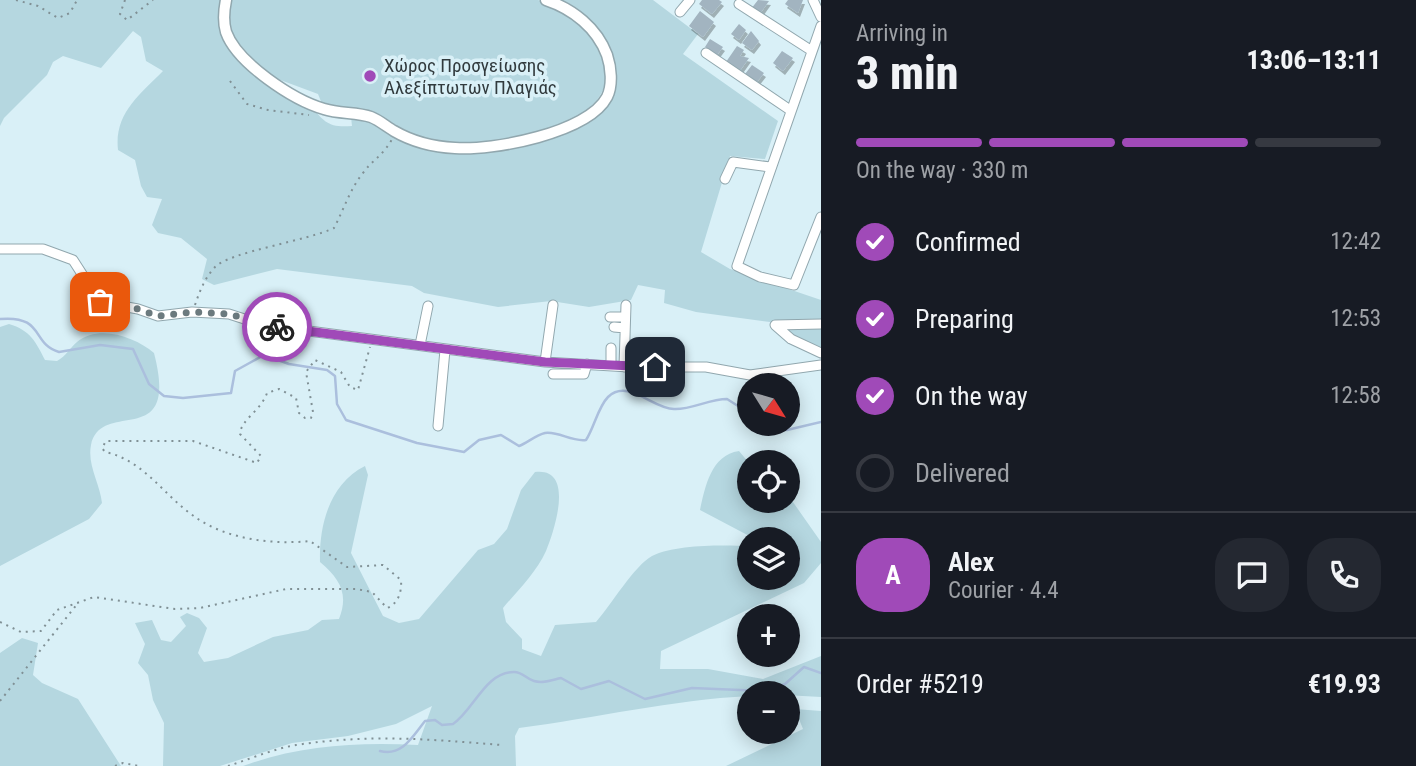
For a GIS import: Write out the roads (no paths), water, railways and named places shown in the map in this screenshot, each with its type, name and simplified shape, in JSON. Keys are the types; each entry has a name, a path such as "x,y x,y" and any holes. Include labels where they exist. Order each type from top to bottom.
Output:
{"street":[{"path":"226,0 226,33 248,64 285,89 322,108 371,117 415,142 457,149 518,142 555,132 597,107 607,97 611,76 607,55 585,22 561,5 546,0"},
{"path":"680,12 690,0"},
{"path":"813,0 821,17"},
{"path":"739,4 812,51"},
{"path":"821,26 737,266 760,276 794,285 821,217"},
{"path":"706,53 790,110"},
{"path":"725,179 733,162 770,167"},
{"path":"0,250 43,249 73,260 92,295 100,302 138,309 158,316 192,312 229,314 263,325 545,362 626,367 706,367 759,375 794,366 821,365"},
{"path":"545,362 553,305"},
{"path":"626,305 626,367"},
{"path":"420,345 428,306"},
{"path":"610,317 625,317"},
{"path":"821,324 775,325 791,339 821,353"},
{"path":"614,327 625,328"},
{"path":"626,367 630,343"},
{"path":"611,348 611,366"},
{"path":"438,426 445,350"},
{"path":"553,374 579,376 584,374 587,365"}],"waterway":[{"path":"0,319 24,321 36,331 44,343 59,352 100,345 133,349 149,384 164,396 183,398 231,393 235,371 264,355 289,364 327,370 335,376 337,404 346,420 417,443 464,452 479,440 501,435 519,446 545,433 586,440 605,401 616,392 632,392 674,409 727,399 737,405"},
{"path":"800,427 821,422"},
{"path":"380,751 388,752 401,748 425,721 435,720 442,725 453,724 495,678 514,672 541,682 561,678 581,689 609,681 645,699 692,688 764,691 785,684 804,667 821,673"}],"place":[{"name":"Χώρος Προσγείωσης Αλεξίπτωτων Πλαγιάς","path":"370,76"}]}
